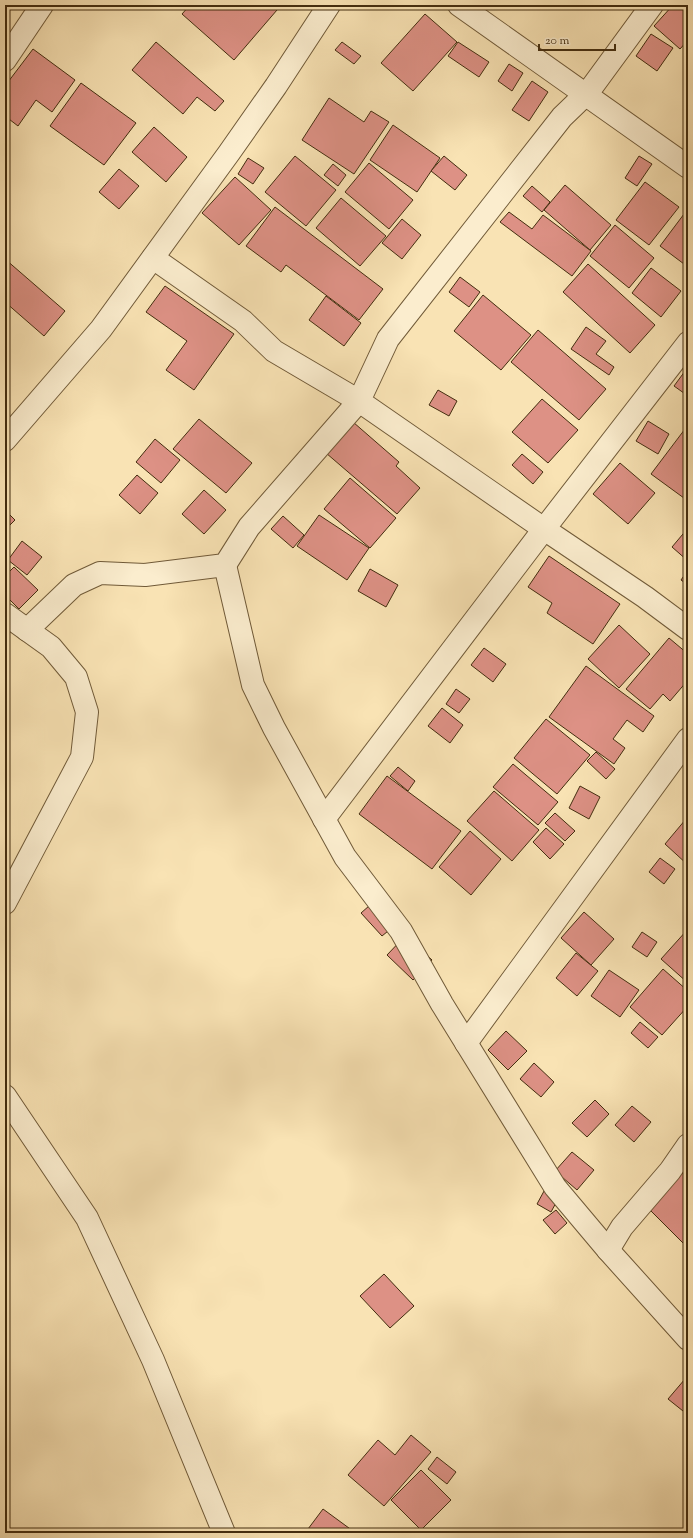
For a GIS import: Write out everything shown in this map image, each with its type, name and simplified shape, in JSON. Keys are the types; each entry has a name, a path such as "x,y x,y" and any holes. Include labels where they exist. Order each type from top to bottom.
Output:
{"street":[{"path":"5,60 42,5"},
{"path":"5,440 101,329 272,92 329,5"},
{"path":"459,5 688,167"},
{"path":"652,5 586,95 562,117 388,339 359,401 249,527 224,565 253,685 274,728 345,857 401,931 442,1004 555,1187 608,1250 688,1339"},
{"path":"153,258 243,321 274,351 359,401 645,597 688,629"},
{"path":"324,819 544,529 688,343"},
{"path":"27,630 74,585 100,573 145,575 224,565"},
{"path":"5,614 51,647 76,677 87,712 82,757 5,904"},
{"path":"466,1043 688,739"},
{"path":"5,1096 87,1218 153,1360 224,1533"},
{"path":"608,1250 622,1227 670,1171 688,1145"}],"building":[{"path":"190,5 271,5 277,10 234,60 182,14"},
{"path":"673,5 688,5 688,40 680,49 654,26"},
{"path":"425,14 457,42 413,91 381,63"},
{"path":"651,34 673,48 657,71 636,56"},
{"path":"156,42 224,101 215,111 197,97 183,114 132,70"},
{"path":"342,42 361,56 354,64 335,50"},
{"path":"458,42 489,62 479,77 448,56"},
{"path":"33,49 75,80 52,112 36,100 18,126 5,116 5,86"},
{"path":"509,64 523,73 512,91 498,81"},
{"path":"532,81 548,92 529,121 512,110"},
{"path":"81,83 136,123 104,165 50,126"},
{"path":"329,98 364,122 371,111 389,122 354,174 302,140"},
{"path":"393,125 440,158 417,192 370,160"},
{"path":"154,127 187,157 166,182 132,152"},
{"path":"295,156 336,190 306,226 265,192"},
{"path":"444,156 467,175 455,190 431,171"},
{"path":"639,156 652,164 637,186 625,178"},
{"path":"248,158 264,168 253,184 238,174"},
{"path":"369,163 413,200 389,229 345,192"},
{"path":"333,164 346,175 338,186 324,175"},
{"path":"119,169 139,186 119,209 99,192"},
{"path":"235,177 271,210 239,245 202,213"},
{"path":"645,182 679,207 649,245 616,220"},
{"path":"565,185 611,225 590,250 544,210"},
{"path":"532,186 550,202 542,212 523,196"},
{"path":"341,198 386,236 360,266 316,228"},
{"path":"275,207 383,289 359,320 286,265 281,272 246,246"},
{"path":"509,212 532,229 543,215 591,251 572,276 500,222"},
{"path":"684,214 688,217 688,267 660,246"},
{"path":"402,219 421,235 402,259 382,243"},
{"path":"615,225 654,258 629,288 590,256"},
{"path":"5,259 65,311 44,336 5,302"},
{"path":"588,264 655,325 630,353 563,292"},
{"path":"651,268 681,291 661,317 632,293"},
{"path":"460,277 480,292 469,307 449,292"},
{"path":"165,286 234,334 194,390 166,370 187,341 146,312"},
{"path":"483,295 531,335 501,370 454,331"},
{"path":"326,296 361,323 344,346 309,320"},
{"path":"586,327 606,341 596,354 614,367 609,375 571,349"},
{"path":"538,330 606,389 579,420 511,362"},
{"path":"688,367 688,396 674,386"},
{"path":"438,390 457,401 449,416 429,405"},
{"path":"542,399 578,430 548,463 512,432"},
{"path":"199,419 252,463 226,493 173,449"},
{"path":"648,421 669,434 658,454 636,441"},
{"path":"353,422 399,462 396,466 420,488 397,514 326,453"},
{"path":"688,425 688,501 651,474"},
{"path":"155,439 180,460 161,483 136,462"},
{"path":"522,454 543,472 533,484 512,465"},
{"path":"620,463 655,493 628,524 593,494"},
{"path":"137,475 158,493 140,514 119,495"},
{"path":"350,478 396,518 370,548 324,509"},
{"path":"204,490 226,510 204,534 182,514"},
{"path":"5,510 15,520 5,530"},
{"path":"319,515 369,548 347,580 297,546"},
{"path":"283,516 304,535 293,548 271,529"},
{"path":"688,528 688,561 672,547"},
{"path":"22,541 42,557 27,575 8,560"},
{"path":"549,556 620,604 593,644 547,613 552,603 528,587"},
{"path":"14,567 38,590 19,609 5,595 5,576"},
{"path":"370,569 398,585 386,607 358,591"},
{"path":"688,570 688,585 681,580"},
{"path":"619,625 650,654 619,688 588,659"},
{"path":"669,638 688,654 688,680 670,701 663,694 650,709 626,689"},
{"path":"484,648 506,664 493,682 471,665"},
{"path":"586,666 654,716 643,732 627,720 613,739 625,748 614,764 549,717"},
{"path":"456,689 470,699 459,713 446,704"},
{"path":"442,708 463,725 450,743 428,726"},
{"path":"546,719 590,755 557,794 514,758"},
{"path":"596,752 615,769 606,779 587,761"},
{"path":"513,764 558,802 538,825 493,787"},
{"path":"398,767 415,781 408,791 390,776"},
{"path":"387,776 461,831 432,869 359,814"},
{"path":"580,786 600,797 589,819 569,808"},
{"path":"494,791 539,830 512,861 467,821"},
{"path":"555,813 575,831 565,841 545,823"},
{"path":"686,819 688,821 688,865 665,844"},
{"path":"546,828 564,844 550,859 533,842"},
{"path":"470,831 501,859 471,895 439,867"},
{"path":"660,858 675,869 664,884 649,872"},
{"path":"378,898 399,922 382,936 361,913"},
{"path":"584,912 614,939 591,965 561,938"},
{"path":"688,929 688,983 661,959"},
{"path":"642,932 657,942 647,957 632,947"},
{"path":"406,935 432,960 413,980 387,955"},
{"path":"576,953 598,971 577,996 556,978"},
{"path":"663,969 688,991 688,1006 662,1035 630,1007"},
{"path":"609,970 639,990 620,1017 591,996"},
{"path":"640,1022 658,1037 648,1048 631,1033"},
{"path":"506,1031 527,1051 508,1070 488,1050"},
{"path":"534,1063 554,1082 541,1097 520,1079"},
{"path":"595,1100 609,1114 587,1137 572,1123"},
{"path":"632,1106 651,1122 634,1142 615,1125"},
{"path":"572,1152 594,1170 577,1190 555,1171"},
{"path":"681,1172 688,1179 688,1241 684,1244 647,1207"},
{"path":"550,1180 564,1188 551,1212 537,1204"},
{"path":"556,1210 567,1223 555,1234 543,1220"},
{"path":"384,1274 414,1306 390,1328 360,1296"},
{"path":"685,1379 688,1382 688,1415 668,1399"},
{"path":"411,1435 431,1452 384,1506 348,1475 378,1440 395,1455"},
{"path":"437,1457 456,1472 447,1484 428,1469"},
{"path":"421,1470 451,1500 421,1530 391,1500"},
{"path":"323,1509 353,1531 352,1533 305,1533"}]}
